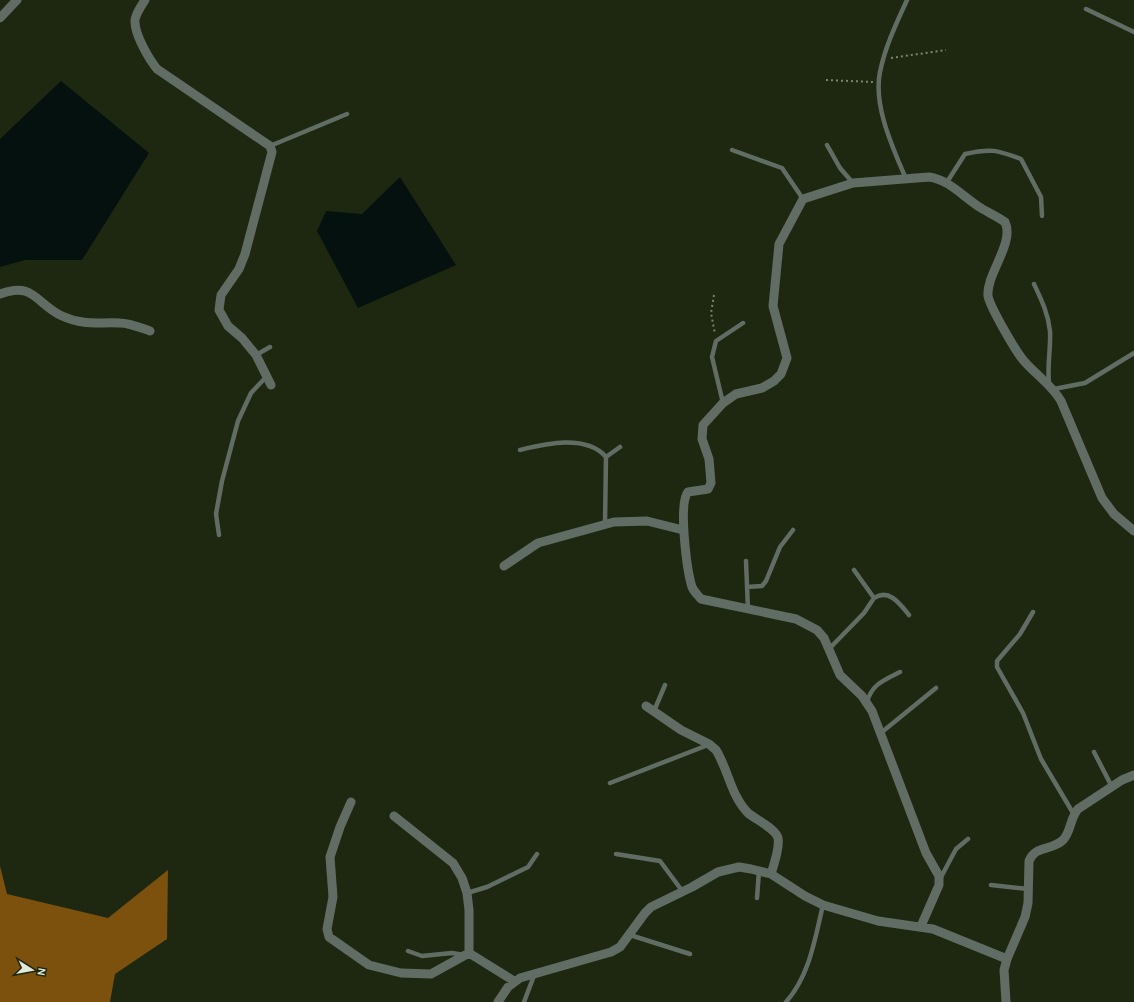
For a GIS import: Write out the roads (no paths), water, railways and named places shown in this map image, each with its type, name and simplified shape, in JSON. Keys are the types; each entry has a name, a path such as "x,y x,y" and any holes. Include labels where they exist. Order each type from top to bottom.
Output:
{"street":[{"path":"0,18 17,0"},
{"path":"145,0 135,21 137,31 150,60 158,69 270,146 272,152 245,254 239,269 220,295 219,310 228,326 242,338 256,355 271,385"},
{"path":"920,926 940,881 926,853 882,732 867,702 840,675 824,638 817,630 807,623 708,602 696,594 690,579 683,530 683,509 685,496 688,492 708,489 711,483 710,459 702,439 704,425 723,403 736,394 762,388 774,381 781,374 787,358 773,306 779,244 803,199 853,183 929,177 938,178 947,182 981,208 1005,222 1008,234 989,288 988,294 990,302 1019,355 1052,387 1061,401 1105,502 1114,514 1134,531"},
{"path":"0,294 12,289 20,289 39,299 62,316 91,324 122,322 150,331"},
{"path":"504,566 538,543 614,522 646,521 683,530"},
{"path":"650,708 682,730 709,744 720,756 741,804 748,813 774,832 778,837 772,874"},
{"path":"1006,1002 1004,979 1007,960 1025,917 1029,861 1031,856 1036,851 1064,840 1074,813 1078,809 1134,775"},
{"path":"351,802 340,827 330,857 333,897 327,929 329,937 369,965 401,973 431,974 467,954"},
{"path":"394,816 453,864 462,878 467,893 467,954"},
{"path":"498,1002 514,981 611,952 620,947 651,907 718,872 739,867 772,874 805,896 823,905 878,921 920,926 942,932 1007,960"},
{"path":"467,954 514,981"}],"lane":[{"path":"906,179 890,142 880,101 880,74 889,40 907,0"},
{"path":"1086,8 1134,32"},
{"path":"270,146 347,114"},
{"path":"827,145 840,168 853,183"},
{"path":"947,182 965,154 986,149 999,151 1021,159 1041,197 1042,216"},
{"path":"732,150 782,168 803,199"},
{"path":"1034,284 1046,308 1050,331 1047,367 1052,387 1085,383 1134,353"},
{"path":"723,403 712,357 716,341 743,323"},
{"path":"256,355 270,347"},
{"path":"219,535 216,514 222,481 238,421 251,393 267,376"},
{"path":"520,450 553,442 576,444 600,450 606,456 605,524"},
{"path":"606,456 620,447"},
{"path":"747,587 762,586 766,581 780,547 793,530"},
{"path":"746,561 748,610"},
{"path":"854,570 874,598"},
{"path":"829,649 864,613 874,598 879,594 888,595 898,601 908,615"},
{"path":"1032,612 1020,634 997,661 997,667 1023,713 1041,759 1074,813"},
{"path":"867,702 870,691 876,685 900,672"},
{"path":"650,708 665,685"},
{"path":"882,732 936,688"},
{"path":"610,783 709,744"},
{"path":"1094,752 1112,787"},
{"path":"940,881 956,849 968,839"},
{"path":"467,893 487,887 528,867 537,854"},
{"path":"616,854 660,861 682,892"},
{"path":"757,898 759,871"},
{"path":"991,885 1028,889"},
{"path":"786,1002 796,991 808,963 823,905"},
{"path":"630,935 690,954"},
{"path":"408,951 422,956 452,952 467,954"},
{"path":"524,1002 535,974"}]}
